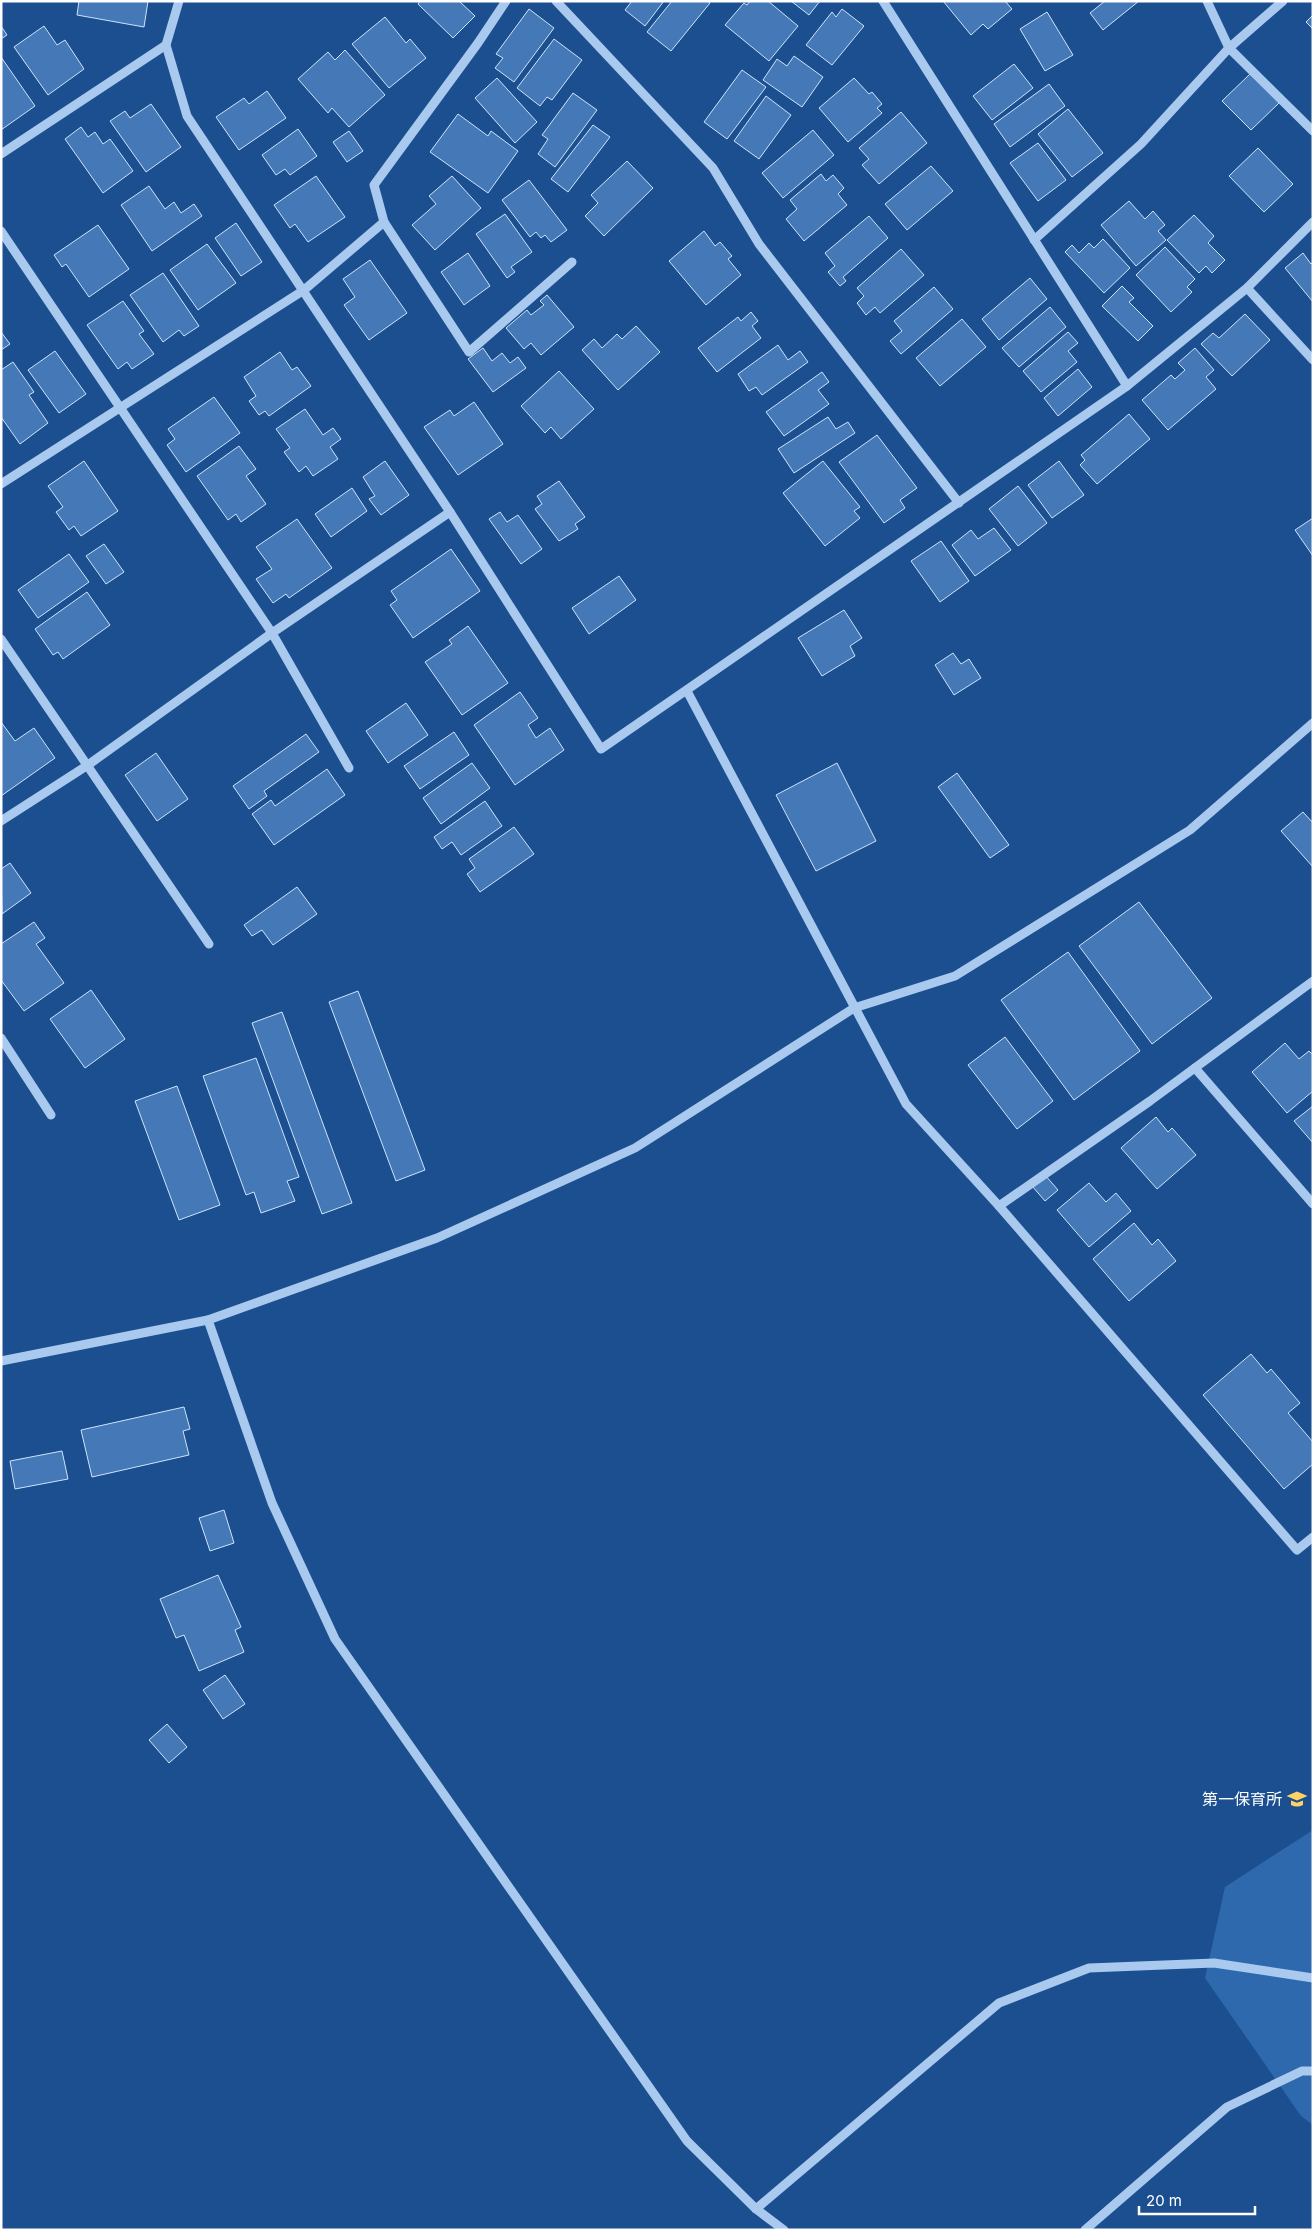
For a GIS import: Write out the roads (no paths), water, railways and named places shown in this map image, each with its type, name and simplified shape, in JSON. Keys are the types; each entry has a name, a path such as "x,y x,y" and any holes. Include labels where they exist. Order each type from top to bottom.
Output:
{"street":[{"path":"179,1 166,45 187,116 450,512 601,749 1126,386 1247,288 1313,222"},
{"path":"506,1 478,43 374,185 384,222 469,352 572,262"},
{"path":"556,1 713,168 760,244 959,503"},
{"path":"883,1 1126,386"},
{"path":"1207,1 1229,48 1313,131"},
{"path":"1034,240 1141,144 1229,48 1284,1"},
{"path":"1,154 166,45"},
{"path":"1,484 304,290 384,222"},
{"path":"1,231 272,633 349,768"},
{"path":"1247,288 1313,360"},
{"path":"1,821 88,765 272,633 450,512"},
{"path":"1,639 209,944"},
{"path":"687,691 906,1104 999,1206 1298,1550 1313,1537"},
{"path":"1,1362 208,1320 437,1238 635,1148 854,1008 955,976 1190,830 1313,722"},
{"path":"999,1206 1313,982"},
{"path":"1,1038 51,1115"},
{"path":"1195,1068 1313,1204"},
{"path":"208,1320 272,1504 335,1639 687,2141 756,2210 784,2230"},
{"path":"756,2210 998,2003 1089,1968 1214,1963 1313,1978"},
{"path":"1085,2230 1227,2107 1302,2071 1313,2071"}],"place":[{"name":"第一保育所","path":"1297,1799"}]}
